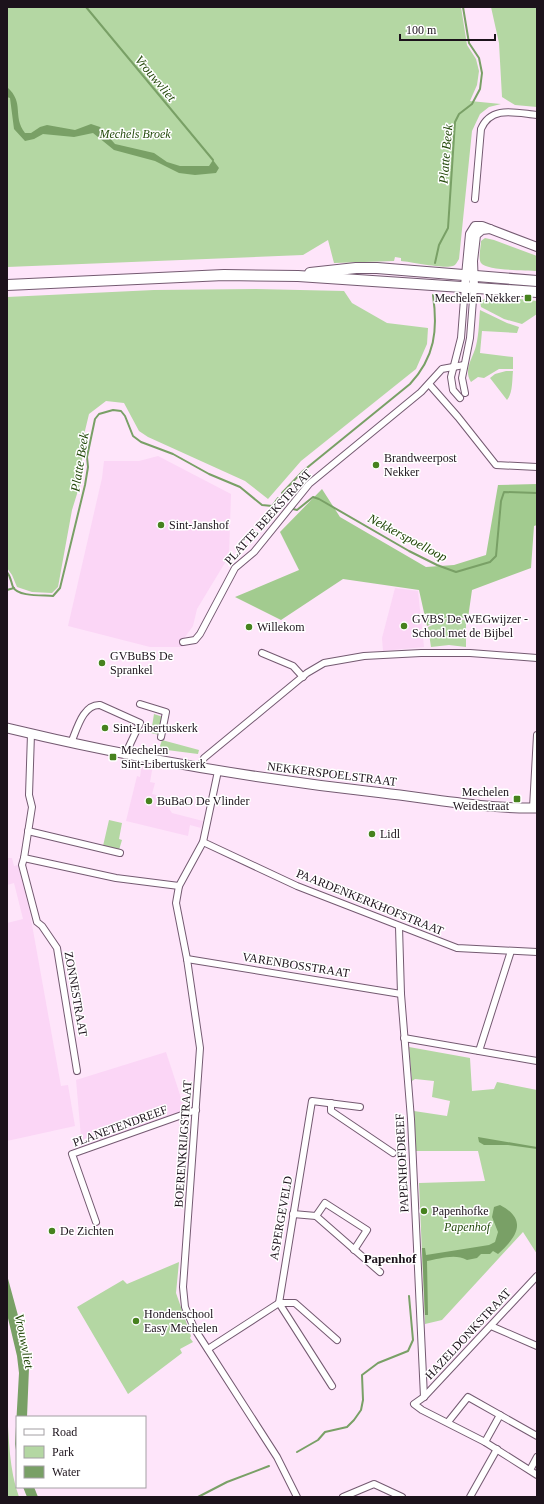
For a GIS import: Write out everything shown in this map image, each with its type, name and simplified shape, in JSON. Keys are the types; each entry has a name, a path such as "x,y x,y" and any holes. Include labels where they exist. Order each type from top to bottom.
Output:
{"main road":[{"path":"7,285 224,275 470,281 537,281"},
{"path":"470,281 537,292"},
{"name":"NEKKERSPOELSTRAAT","path":"7,728 125,755 218,771 438,800 535,808"}],"street":[{"path":"475,199 481,129 484,121 490,116 504,112 537,115"},
{"path":"465,393 462,378 470,338 471,230 478,226 537,246"},
{"path":"460,398 451,384 450,377 461,338 470,281"},
{"name":"PLATTE BEEKSTRAAT","path":"183,642 195,640 200,634 235,568 254,552 309,484 429,384 442,369 464,365"},
{"path":"429,384 463,422 496,464 537,467"},
{"path":"262,653 292,666 303,677"},
{"path":"200,767 204,758 303,677 324,663 364,656 421,653 463,653 537,658"},
{"path":"71,743 87,708 93,704 100,705 135,720 140,724 125,755"},
{"path":"140,704 166,712 161,737"},
{"name":"ZONNESTRAAT","path":"31,734 29,795 32,807 22,865 37,922 42,926 56,948 77,1071"},
{"path":"535,808 537,735"},
{"name":"BOERENKRIJGSTRAAT","path":"218,771 202,842 179,886 176,903 187,959 200,1048 183,1287 185,1307 194,1328 278,1457 297,1497"},
{"path":"28,831 120,853"},
{"name":"PAARDENKERKHOFSTRAAT","path":"202,842 297,886 399,927 457,948 537,952"},
{"path":"24,858 116,878 179,886"},
{"name":"PAPENHOFDREEF","path":"399,927 401,994 411,1119 424,1397"},
{"path":"479,1051 511,951"},
{"name":"VARENBOSSTRAAT","path":"187,959 401,994"},
{"path":"404,1038 537,1061"},
{"name":"ASPERGEVELD","path":"279,1303 292,1214 312,1101 360,1107"},
{"path":"331,1103 331,1111 393,1153"},
{"name":"PLANETENDREEF","path":"96,1222 72,1154 196,1110"},
{"path":"316,1216 325,1203 367,1230 354,1250"},
{"path":"292,1214 316,1216 380,1272"},
{"name":"HAZELDONKSTRAAT","path":"448,1422 422,1410 414,1404 424,1397 537,1276"},
{"path":"279,1303 332,1386"},
{"path":"208,1349 279,1303 295,1303 337,1340"},
{"path":"490,1326 537,1346"},
{"path":"537,1436 468,1398 448,1422 497,1448 537,1475"},
{"path":"486,1442 500,1415"},
{"path":"470,1497 497,1448"},
{"path":"530,1470 537,1457"},
{"path":"343,1497 370,1484 385,1488 402,1497"},
{"path":"385,1488 394,1497"}],"shaded area":[{"name":"Sint-Janshof","path":"158,456 231,494 229,556 197,609 193,626 185,637 183,647 150,647 68,626 102,478 104,461 139,461"},
{"path":"537,484 537,525 534,526 531,568 472,590 468,618 448,617 427,626 419,590 343,579 281,620 235,597 299,570 280,532 322,489 340,517 426,567 454,565 486,555 498,485"},
{"name":"GVBS De WEGwijzer - School met de Bijbel","path":"395,588 418,591 424,647 383,651 382,638"},
{"name":"BuBaO De Vlinder","path":"142,763 153,765 150,782 155,783 152,794 169,798 167,806 172,813 203,821 201,828 190,825 188,836 126,821 137,776 140,777"},
{"path":"7,858 12,858 14,866 18,865 29,908 61,1086 68,1085 75,1126 7,1141 7,923 23,919 14,883 7,885"},
{"path":"166,1052 185,1110 82,1148 76,1080"}],"green space":[{"name":"Mechels Broek","path":"7,7 461,7 467,45 476,59 479,71 477,85 470,101 501,104 489,107 480,114 472,131 459,259 455,265 449,267 401,261 401,258 395,257 394,261 334,263 328,240 303,255 7,267"},
{"path":"491,7 537,7 537,107 515,105 502,97 499,43"},
{"path":"485,238 537,256 537,271 508,270 485,266 480,261 480,255 481,241"},
{"path":"256,289 344,291 352,303 387,323 428,328 427,344 416,369 301,461 268,499 245,481 148,437 139,431 124,403 106,401 89,414 83,439 81,481 72,510 58,587 52,593 32,592 17,587 7,568 7,297 154,290"},
{"path":"492,296 537,301 537,314 522,324 504,319 481,307 480,301"},
{"path":"480,310 519,327 517,333 482,331 480,353 513,357 513,369 499,369 484,378 478,377 471,382 468,368 477,341"},
{"path":"513,371 511,390 507,400 490,378 495,374"},
{"path":"448,618 466,620 466,647 449,645 431,647 428,627"},
{"path":"154,714 163,717 159,735 151,733"},
{"path":"162,740 199,750 198,754 159,749"},
{"path":"109,820 122,823 119,839 122,840 119,850 103,846"},
{"name":"Papenhof","path":"409,1047 470,1058 472,1091 494,1089 497,1082 537,1090 537,1254 523,1232 442,1320 425,1324 419,1183 485,1181 478,1151 416,1151 414,1111 447,1116 450,1101 432,1097 434,1081 415,1079 412,1081"},
{"name":"Hondenschool Easy Mechelen","path":"179,1262 176,1293 191,1336 190,1338 193,1342 180,1349 182,1353 128,1394 77,1307 123,1280 127,1284"},
{"path":"7,1409 11,1465 19,1497 7,1497"}],"water":[{"path":"7,87 16,99 19,121 25,133 31,133 40,127 47,125 75,130 91,124 100,127 115,144 154,153 167,162 180,166 209,166 213,160 219,168 216,173 195,175 179,173 155,161 114,150 93,133 74,137 43,134 34,139 25,141 14,129 10,98 7,97"},
{"path":"478,1137 537,1147 537,1149 508,1145 484,1145 479,1142"},
{"path":"500,1205 509,1211 517,1223 517,1229 510,1242 498,1254 493,1251 490,1254 481,1254 477,1258 467,1260 452,1257 427,1261 428,1315 425,1315 422,1248 425,1248 426,1255 489,1245 495,1242 498,1232 492,1217 494,1207"},
{"name":"Vrouwvliet","path":"7,1275 26,1345 29,1368 27,1416 17,1416 19,1373 17,1356 7,1314"},
{"name":"Vrouwvliet","path":"16,1426 16,1450 15,1444"},
{"path":"23,1488 34,1488 38,1497 27,1497"}],"waterway":[{"name":"Vrouwvliet","path":"86,7 213,160"},
{"name":"Platte Beek","path":"435,263 439,245 448,228 455,122 459,114 472,104 480,89 482,73 479,58 469,43 463,7"},
{"name":"Platte Beek","path":"282,493 303,471 410,384 418,374 425,364 433,342 435,331 433,295"},
{"name":"Platte Beek","path":"7,572 13,587 25,594 53,596 60,588 85,485 88,467 87,457 95,419 99,414 113,410 121,411 125,416 133,436 141,442 173,454 209,474 240,487 262,505 272,506 278,498"},
{"name":"Nekkerspoelloop","path":"293,509 297,510 313,497 319,499 409,551 437,565 456,572 490,562 496,556 501,501 504,492 537,493"},
{"name":"Platte Beek","path":"7,590 14,588"},
{"path":"297,1452 318,1440 325,1432 347,1427 361,1410 363,1400 362,1375 378,1363 408,1351 413,1340 409,1296"},
{"path":"198,1497 227,1482 269,1466"}],"place":[{"name":"Mechelen Nekker","path":"528,298"},
{"name":"Brandweerpost Nekker","path":"376,465"},
{"name":"Sint-Janshof","path":"161,525"},
{"name":"GVBS De WEGwijzer - School met de Bijbel","path":"404,626"},
{"name":"Willekom","path":"249,627"},
{"name":"GVBuBS De Sprankel","path":"102,663"},
{"name":"Sint-Libertuskerk","path":"105,728"},
{"name":"Mechelen Sint-Libertuskerk","path":"113,757"},
{"name":"Mechelen Weidestraat","path":"517,799"},
{"name":"BuBaO De Vlinder","path":"149,801"},
{"name":"Lidl","path":"372,834"},
{"name":"Papenhofke","path":"424,1211"},
{"name":"De Zichten","path":"52,1231"},
{"name":"Hondenschool Easy Mechelen","path":"136,1321"}],"district":[{"name":"Papenhof","path":"390,1258"}]}
